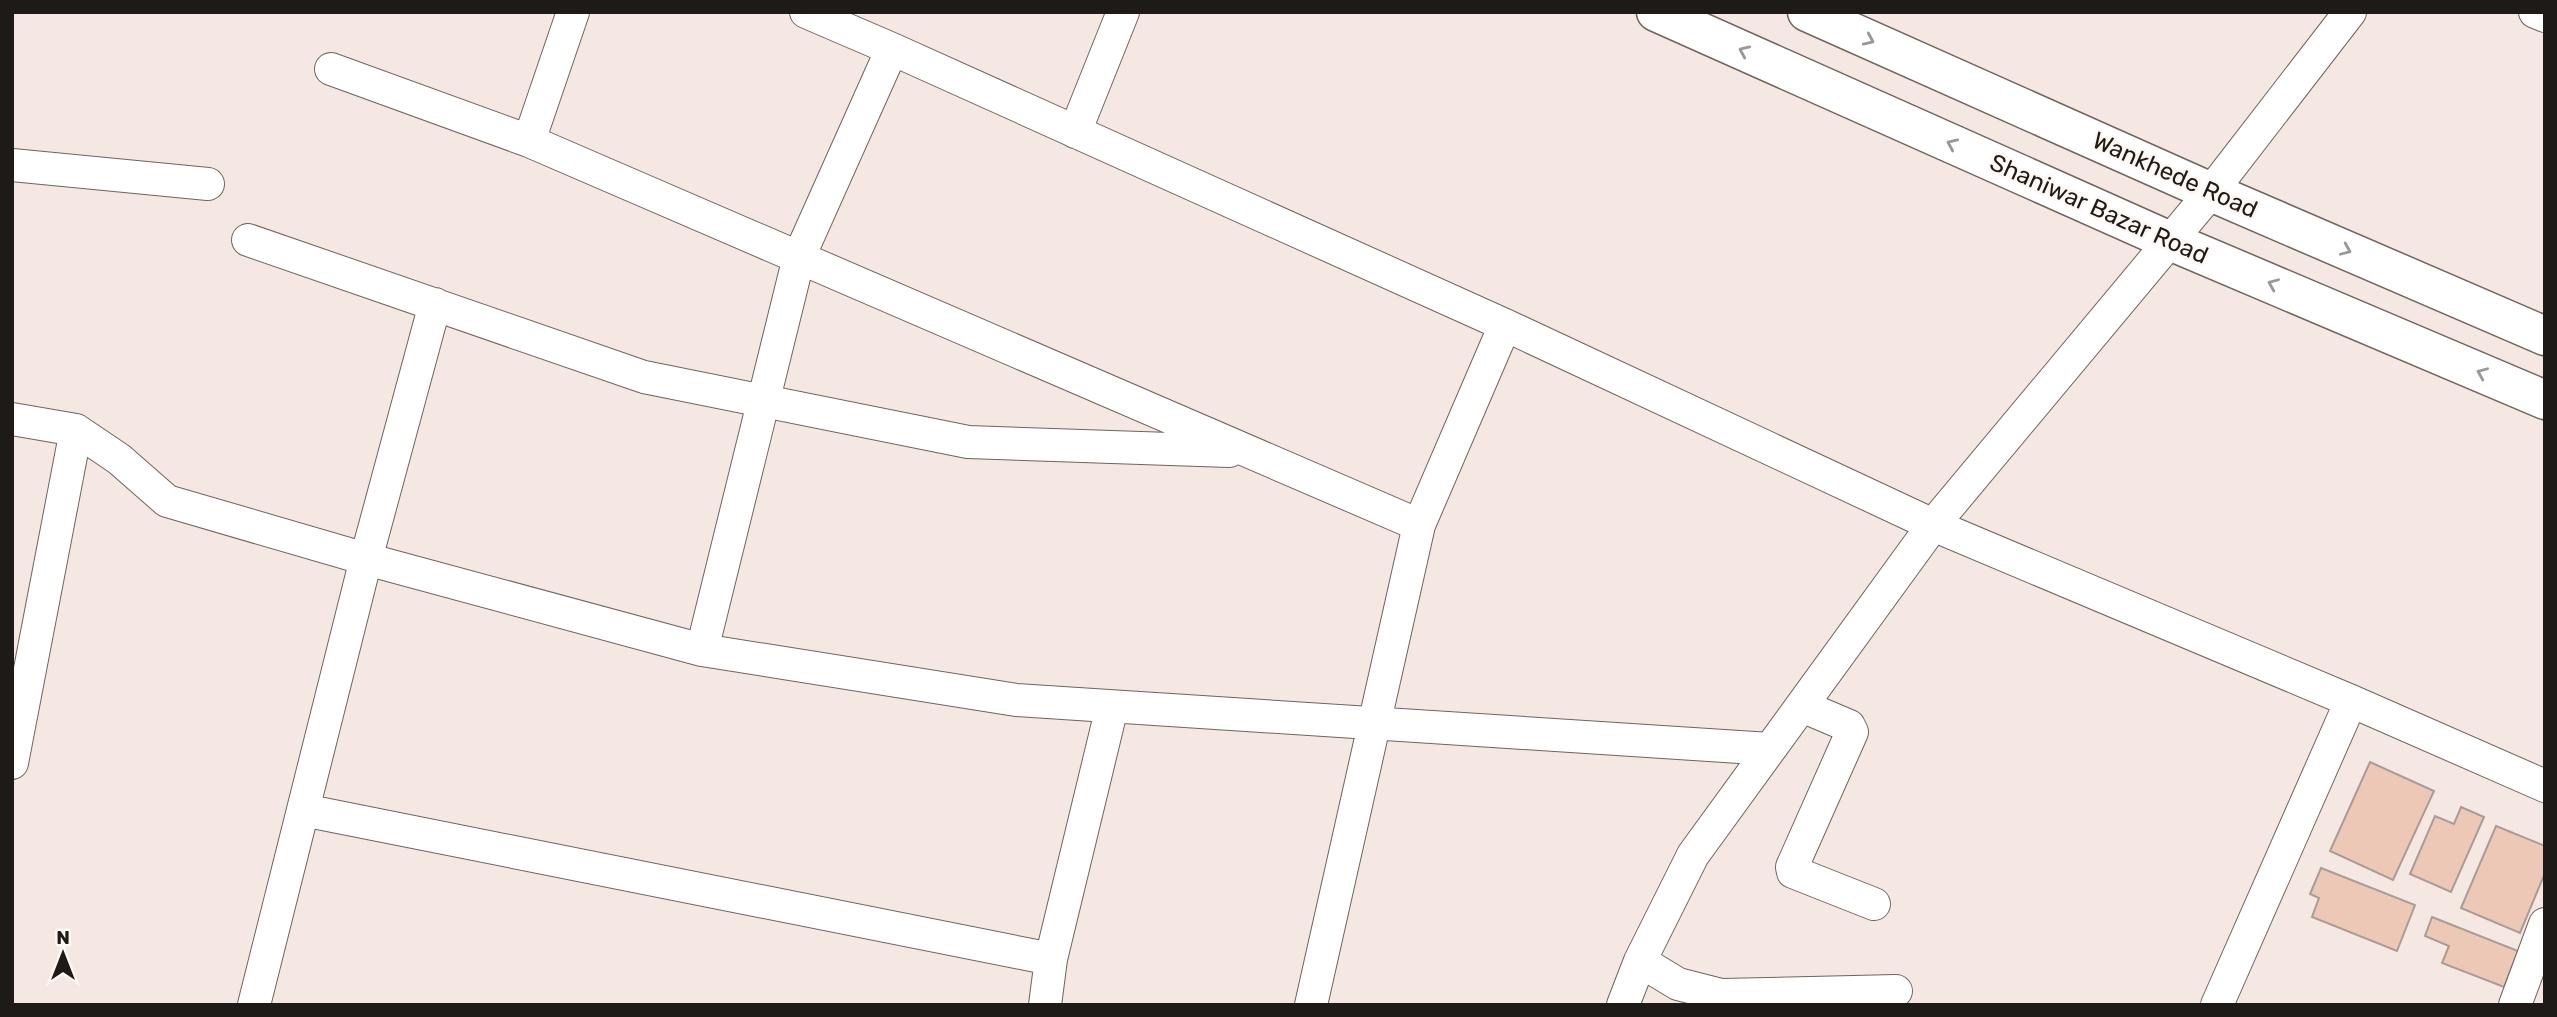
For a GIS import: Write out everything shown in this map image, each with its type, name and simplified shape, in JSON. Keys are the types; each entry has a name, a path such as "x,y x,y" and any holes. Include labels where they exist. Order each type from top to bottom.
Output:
{"main road":[{"name":"Shaniwar Bazar Road","path":"1656,12 2170,240 2545,400"},
{"name":"Wankhede Road","path":"1807,12 2211,192 2545,336"}],"street":[{"path":"529,141 573,12"},
{"path":"806,12 1504,326 1933,525 2545,786"},
{"path":"1075,132 1123,12"},
{"path":"1623,1005 1640,961 1693,855 1933,525 2211,192 2350,12"},
{"path":"2535,12 2545,16"},
{"path":"702,650 799,257 892,49"},
{"path":"331,69 529,141 1419,525"},
{"path":"12,165 208,184"},
{"path":"248,240 644,377 968,442 1248,451"},
{"path":"254,1005 366,559 435,304"},
{"path":"1311,1005 1419,525 1504,326"},
{"path":"12,419 76,430 119,459 167,501 366,559 702,650 1016,700 1770,749"},
{"path":"12,763 18,707 76,430"},
{"path":"2217,1005 2351,701"},
{"path":"1802,706 1849,726 1852,733 1792,867 1793,872 1874,904"},
{"path":"1045,1005 1051,959 1112,707"},
{"path":"303,810 1051,959"},
{"path":"2515,1005 2545,924"},
{"path":"1640,961 1678,984 1721,995 1896,991"}],"building":[{"path":"2370,762 2434,791 2393,880 2330,851"},
{"path":"2461,807 2484,817 2451,892 2410,874 2435,816 2454,824"},
{"path":"2496,826 2545,846 2545,873 2520,933 2461,908"},
{"path":"2321,868 2415,905 2397,951 2312,917 2319,898 2310,894"},
{"path":"2432,917 2518,951 2504,987 2442,963 2449,946 2425,936"}]}
